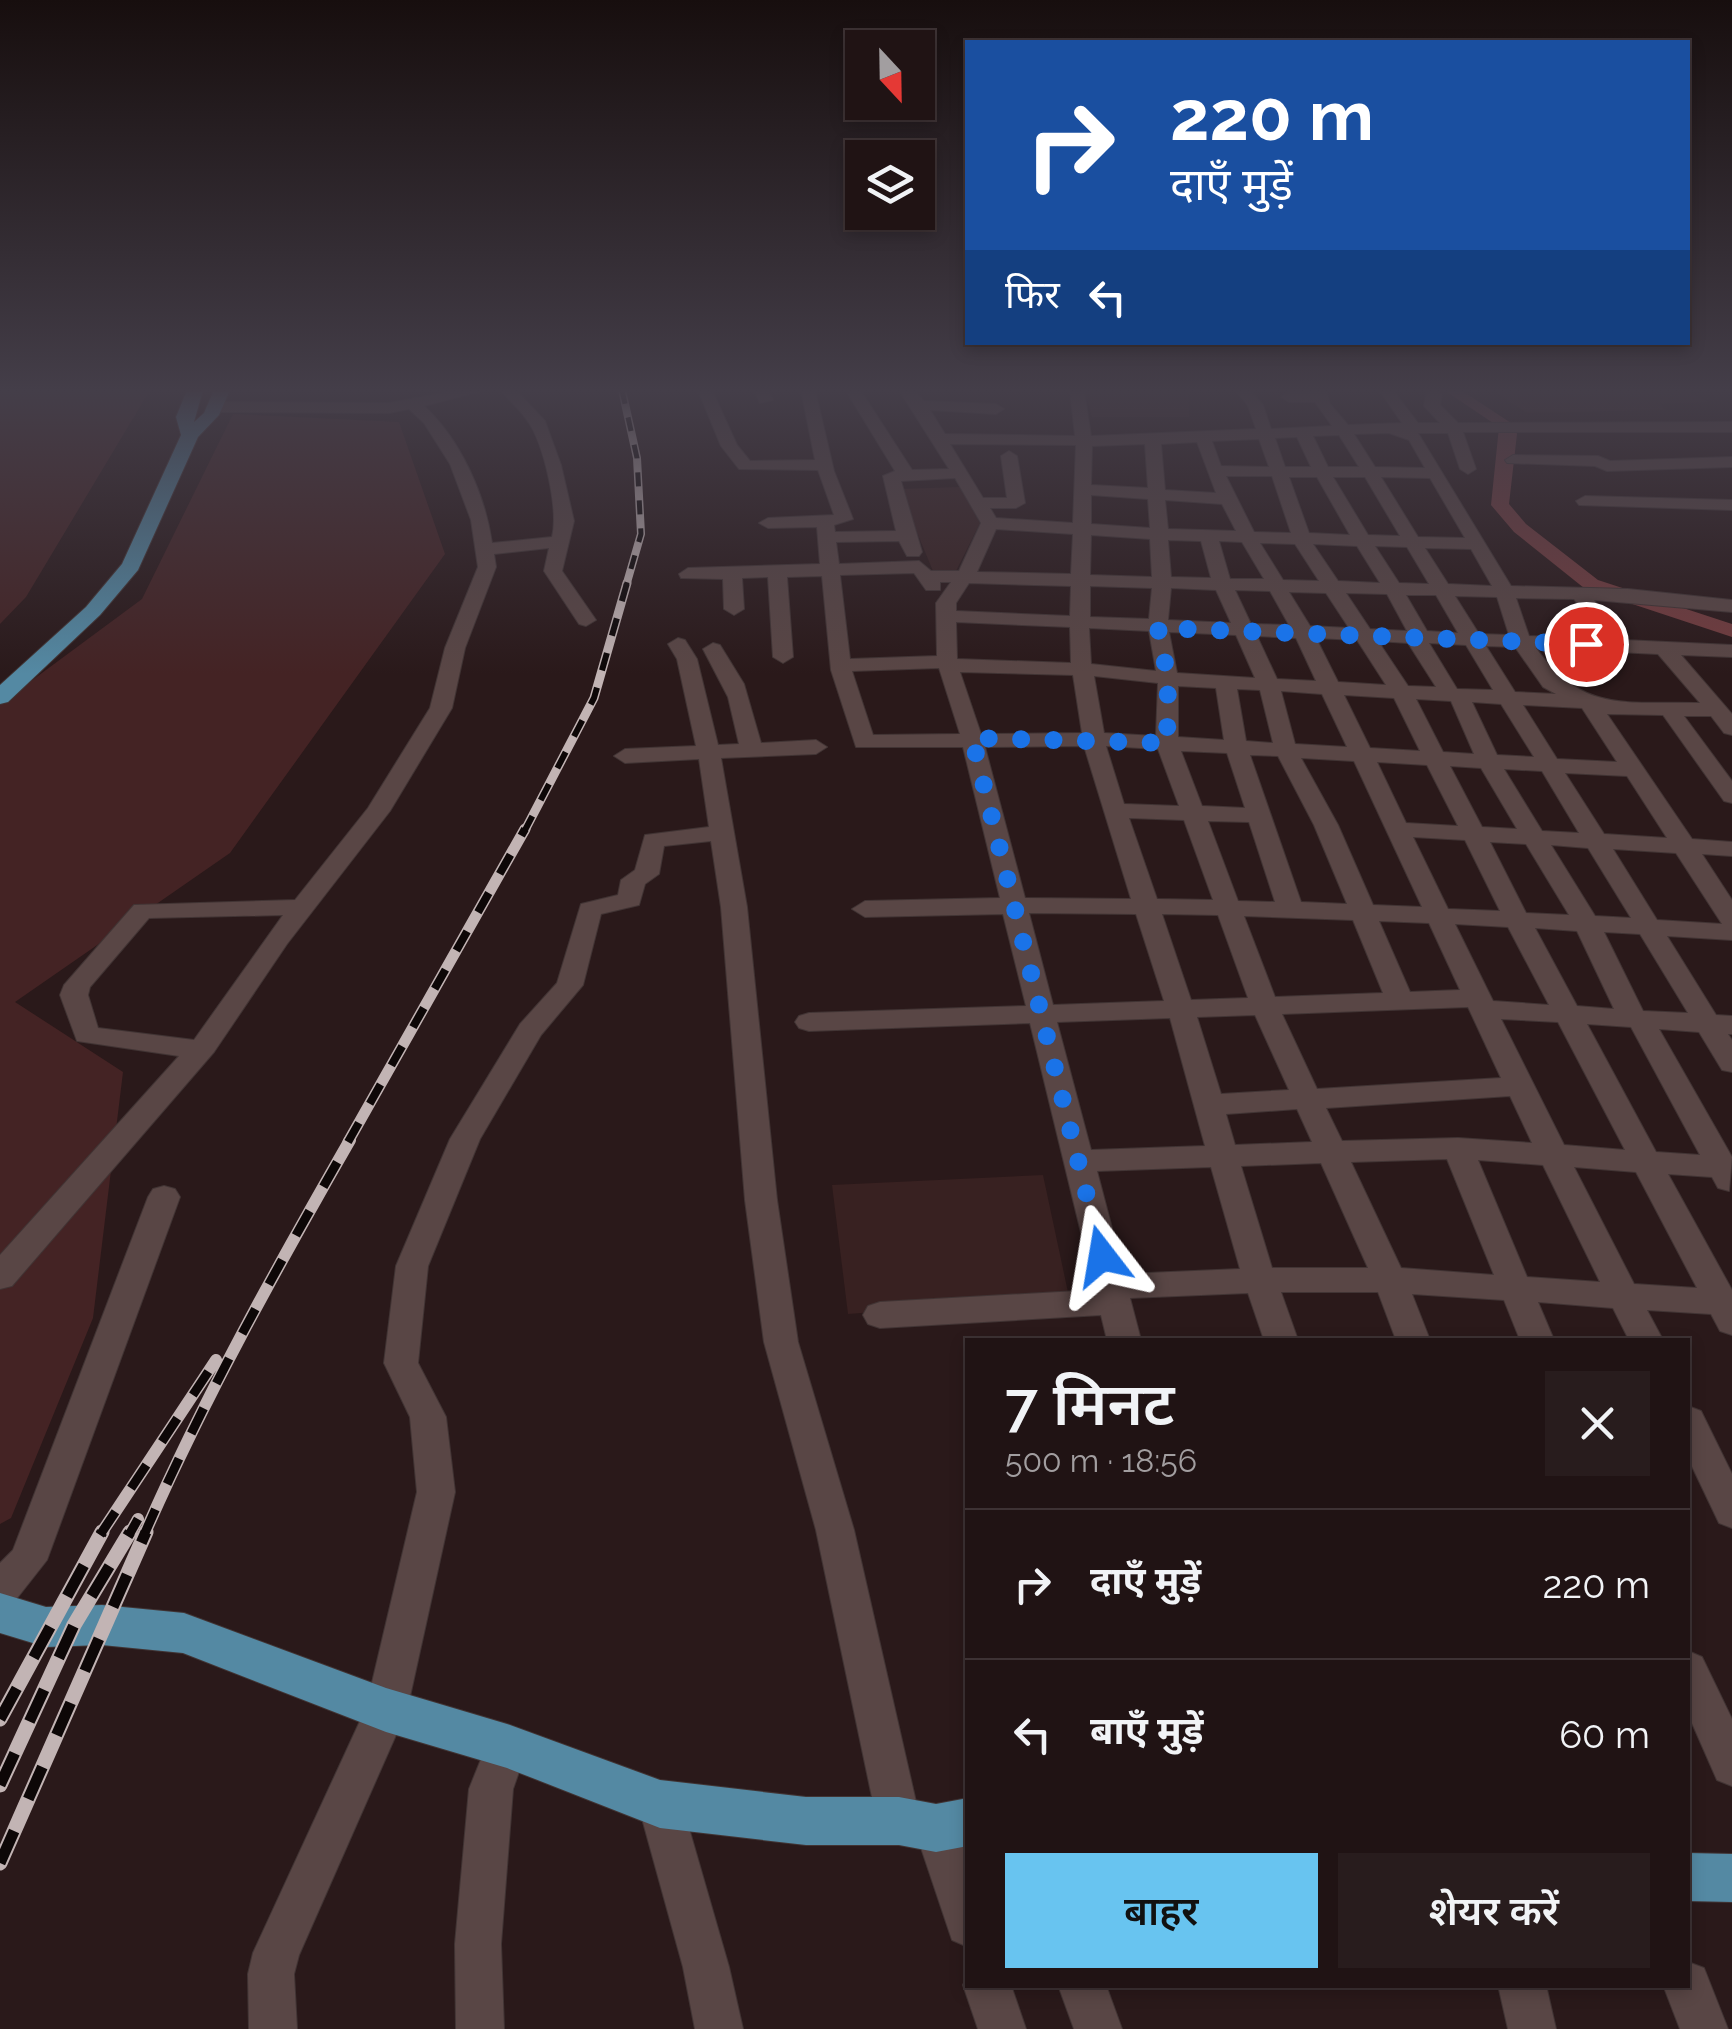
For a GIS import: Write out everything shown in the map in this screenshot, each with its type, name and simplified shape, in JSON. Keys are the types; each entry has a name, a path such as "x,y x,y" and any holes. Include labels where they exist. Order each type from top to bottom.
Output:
{"main road":[{"path":"0,697 93,611 131,566 168,485"},
{"path":"0,1612 46,1627 102,1626 184,1633 386,1710 507,1746 660,1804 806,1821 934,1824"},
{"path":"1690,1876 1732,1878"}],"street":[{"path":"0,1278 200,1050 378,811 441,708 455,648 487,568 480,520 466,485"},
{"path":"557,485 565,521 554,572 586,620"},
{"path":"828,485 840,665 864,742 1094,739 1634,770"},
{"path":"893,485 906,536 922,572 946,609"},
{"path":"968,485 985,513 1081,530 1476,544"},
{"path":"985,513 1016,504 1013,485"},
{"path":"1082,485 1082,669 1094,739 1281,1338"},
{"path":"1156,485 1162,582 1158,628 1168,678 1167,743 1264,1005 1390,1280 1412,1338"},
{"path":"1223,485 1303,633 1436,917 1645,1338"},
{"path":"1285,485 1302,539 1402,693 1518,921 1729,1309"},
{"path":"1328,485 1395,588 1417,636 1455,696 1531,838 1586,924 1729,1174"},
{"path":"1378,485 1547,765 1719,1024 1732,1063"},
{"path":"1443,485 1505,592 1520,640 1550,682 1590,704 1732,919"},
{"path":"1082,489 1229,499"},
{"path":"1585,502 1732,505"},
{"path":"985,513 964,576 946,609 947,664 972,738 1123,1338"},
{"path":"833,526 902,516"},
{"path":"768,523 833,526 906,536"},
{"path":"1209,536 1213,562 1268,685 1286,750 1326,825 1400,1000"},
{"path":"484,549 560,542"},
{"path":"688,574 831,568 1081,580 1623,595 1732,606"},
{"path":"777,571 783,658"},
{"path":"732,572 734,609"},
{"path":"1580,594 1618,646"},
{"path":"946,609 1158,628 1215,661 1268,685 1717,710"},
{"path":"840,665 1082,669 1168,678 1215,661 1246,631 1732,651"},
{"path":"678,644 687,658 708,754 734,907 761,1200 781,1342 835,1530 965,1915"},
{"path":"1664,648 1732,728"},
{"path":"713,649 729,671 747,722 751,751"},
{"path":"1215,661 1236,747 1291,912"},
{"path":"1668,708 1732,796"},
{"path":"625,756 816,747"},
{"path":"1115,811 1258,815"},
{"path":"1395,830 1732,848"},
{"path":"273,2029 272,1974 283,1932 386,1710 436,1492 428,1416 401,1364 412,1266 465,1139 530,1030 570,985 590,909 628,902 633,880 646,874 653,840 722,833"},
{"path":"865,909 1013,903 1146,906 1732,932"},
{"path":"200,1050 87,1035 74,995 76,985 143,910 303,907"},
{"path":"808,1022 1040,1010 1400,1000 1719,1024"},
{"path":"1209,1105 1522,1086"},
{"path":"1078,1161 1458,1148 1648,1162 1729,1174"},
{"path":"1458,1148 1536,1338"},
{"path":"0,1590 28,1560 164,1197"},
{"path":"880,1315 1260,1280 1390,1280 1624,1296 1729,1309"},
{"path":"1690,1425 1711,1476 1732,1512"},
{"path":"1690,1674 1732,1765"},
{"path":"480,2029 478,1944 491,1790 507,1746"},
{"path":"660,1804 720,2029"},
{"path":"989,1988 1002,2029"},
{"path":"1083,1988 1098,2029"},
{"path":"1523,1988 1532,2029"},
{"path":"1689,1988 1704,2029"}],"shaded area":[{"path":"0,485 93,485 26,597 0,624"},
{"path":"198,485 421,485 445,554 230,853 15,1002 123,1072 93,1318 11,1518 0,1524 0,704 142,599"},
{"path":"960,487 980,523 956,571 933,571 899,489"},
{"path":"1043,1175 1069,1297 848,1314 832,1185"}],"waterway":[{"path":"1503,485 1500,505 1520,528 1591,584 1732,631"}],"railway":[{"path":"626,586 641,534 638,485"},
{"path":"524,832 594,698 627,583"},
{"path":"348,1142 525,829"},
{"path":"144,1535 242,1335 350,1140"},
{"path":"100,1535 216,1360"},
{"path":"129,1535 138,1519"},
{"path":"0,1719 102,1532"},
{"path":"0,1785 74,1625 130,1532"},
{"path":"0,1863 146,1532"}],"route":[{"path":"1102,1256 972,738 1167,743 1168,678 1158,628 1586,644"}]}
